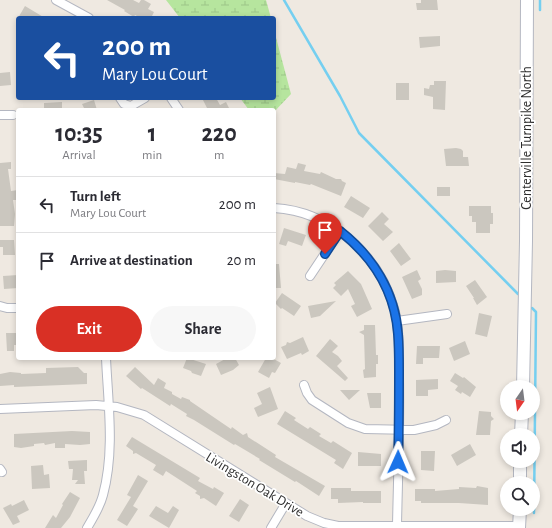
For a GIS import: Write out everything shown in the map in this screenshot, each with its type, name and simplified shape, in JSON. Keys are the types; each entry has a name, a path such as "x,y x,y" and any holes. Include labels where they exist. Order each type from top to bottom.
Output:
{"main road":[{"name":"Centerville Turnpike North","path":"522,380 526,276 527,0"},
{"path":"519,527 520,516"}],"street":[{"path":"56,0 86,16"},
{"path":"121,100 124,104 131,106 142,100"},
{"path":"0,116 13,115"},
{"path":"276,208 297,211 311,216 340,231 366,254 389,293 397,321 398,334 399,430 397,525"},
{"path":"310,276 340,231"},
{"path":"0,306 16,308"},
{"path":"397,321 447,314"},
{"path":"88,528 103,497 109,463 110,440 106,360"},
{"path":"304,385 312,400 348,423 365,429 425,429 446,420"},
{"name":"Livingston Oak Drive","path":"0,409 108,406 144,415 286,503 324,524 338,526 397,525 519,527"},
{"path":"271,528 286,503"}],"green space":[{"path":"166,0 266,0 270,16 178,16"},
{"path":"276,38 291,94 276,110 276,108 248,108 242,100 276,100"}],"building":[{"path":"107,0 133,0 139,3 141,0 144,0 151,4 148,9 154,12 152,16 132,16 124,11 125,10"},
{"path":"421,0 437,0 438,10 417,10 416,3 421,3"},
{"path":"25,6 42,16 19,16"},
{"path":"440,36 440,46 420,48 419,37"},
{"path":"10,72 11,85 0,86 0,73"},
{"path":"434,81 446,81 445,110 433,109 433,97 424,95 424,88 429,89 430,85 434,85"},
{"path":"396,83 409,83 409,100 396,100"},
{"path":"94,100 96,108 84,108 82,104"},
{"path":"203,100 217,100 220,105 226,102 229,108 207,108"},
{"path":"62,102 62,108 44,108 44,103"},
{"path":"456,148 463,151 463,157 468,157 469,166 446,166 444,149"},
{"path":"11,162 11,169 8,169 11,191 16,190 16,200 13,200 15,214 14,226 0,226 0,163"},
{"path":"298,163 306,165 304,171 320,174 321,172 336,179 341,179 346,183 341,196 311,184 276,179 276,173 285,174 287,167 296,169"},
{"path":"437,187 450,187 450,196 437,196"},
{"path":"351,196 370,208 363,218 344,207"},
{"path":"469,206 491,206 491,213 493,213 493,224 490,224 490,233 476,233 476,222 472,222 472,216 469,216"},
{"path":"382,212 389,219 384,224 393,232 383,241 368,226"},
{"path":"284,228 306,235 302,246 288,241 286,246 279,244"},
{"path":"0,240 14,240 15,255 3,255 3,247 0,247"},
{"path":"399,243 411,259 401,266 390,251"},
{"path":"276,264 279,264 281,288 276,288"},
{"path":"417,270 421,279 418,281 422,289 422,295 412,299 402,277"},
{"path":"348,271 361,284 372,309 357,317 351,306 355,304 348,289 341,296 333,288 336,285 334,283"},
{"path":"436,271 456,271 456,282 436,283"},
{"path":"16,275 16,288 4,289 3,276"},
{"path":"475,280 487,297 477,305 466,286"},
{"path":"282,293 301,306 294,316 282,308 281,309 276,304"},
{"path":"336,301 320,316 311,318 308,306"},
{"path":"479,313 492,316 487,337 475,334"},
{"path":"364,325 375,325 376,355 378,355 376,377 364,378 364,335 359,332 364,330"},
{"path":"6,333 16,333 16,345 14,345 14,351 7,351"},
{"path":"303,337 309,351 302,355 301,353 287,359 281,347 286,345 287,342 290,343"},
{"path":"330,339 338,346 332,352 342,361 337,366 348,378 345,381 316,356"},
{"path":"465,341 470,354 454,361 449,348"},
{"path":"417,346 440,346 439,358 423,358 423,364 416,364"},
{"path":"186,360 193,360 206,364 201,376 183,368"},
{"path":"223,360 236,360 239,365 233,370 221,375 216,364"},
{"path":"265,360 276,360 281,363 275,373 272,372 269,378 258,372"},
{"path":"78,367 84,373 87,373 87,384 14,387 14,385 0,386 0,374 10,372 21,374 46,373 46,368"},
{"path":"135,367 154,385 158,378 166,383 164,388 172,392 172,394 181,399 182,397 190,400 231,429 232,427 243,435 247,433 248,437 276,455 275,457 325,486 319,496 259,460 260,459 186,416 187,414 171,404 170,406 142,388 141,389 126,376"},
{"path":"455,373 463,378 464,377 476,387 470,397 455,390 458,386 450,381"},
{"path":"438,379 438,389 428,390 428,396 416,396 416,380"},
{"path":"270,387 278,409 258,417 254,408 262,404 257,393"},
{"path":"340,390 360,390 349,400"},
{"path":"367,393 381,393 381,408 370,408"},
{"path":"285,411 296,418 294,420 308,429 310,427 321,434 319,436 331,443 333,441 352,453 343,469 334,463 336,460 277,424"},
{"path":"479,411 491,412 491,416 494,419 491,421 490,435 476,435"},
{"path":"72,431 90,432 90,444 65,444 65,448 55,448 55,443 45,445 44,443 34,444 34,446 21,448 14,447 14,434"},
{"path":"132,437 200,478 198,481 213,489 214,487 224,493 216,506 204,498 200,499 200,496 195,493 197,491 166,471 163,476 153,470 156,465 136,453 133,454 133,451 126,446"},
{"path":"470,444 476,455 457,466 451,455"},
{"path":"421,451 435,451 434,471 421,470"},
{"path":"358,452 381,454 381,466 358,466"},
{"path":"87,460 87,471 84,471 85,484 75,484 78,480 72,480 73,469 69,469 68,461"},
{"path":"43,465 44,475 49,474 50,488 32,489 31,466"},
{"path":"138,475 148,481 133,506 138,509 127,526 117,520 131,497 127,495"},
{"path":"477,486 488,488 488,505 421,503 421,501 415,501 415,489 435,489 435,491 459,489 459,487 476,488"},
{"path":"331,488 351,488 351,491 381,491 381,503 338,503 338,499 331,499"},
{"path":"70,492 80,498 70,517 61,528 45,528 53,515 56,518 63,505 62,504"},
{"path":"240,499 249,505 239,522 229,516"},
{"path":"24,500 29,510 17,516 20,522 13,525 3,508 11,504 12,506"},
{"path":"156,506 168,513 173,506 179,510 169,528 149,516"}],"waterway":[{"path":"284,0 340,96 359,133 518,294"},
{"path":"540,0 540,10"},
{"path":"532,308 536,312 534,476"}],"route":[{"path":"325,254 340,231 366,254 384,281 389,293 397,321 398,334 398,462"}]}
